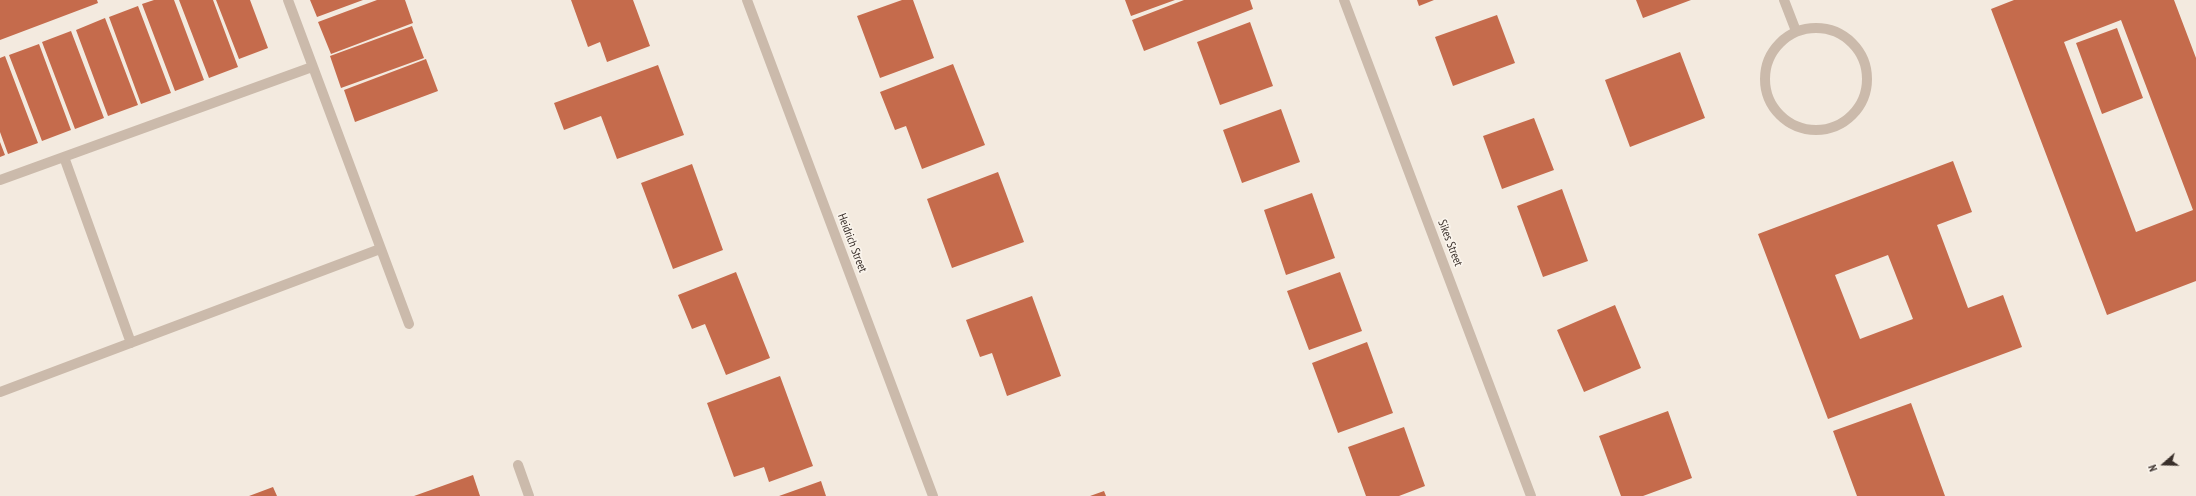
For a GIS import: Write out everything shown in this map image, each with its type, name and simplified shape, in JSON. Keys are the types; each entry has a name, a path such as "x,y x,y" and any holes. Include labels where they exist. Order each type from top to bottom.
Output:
{"street":[{"path":"288,0 409,324"},
{"name":"Heidrich Street","path":"747,0 933,496"},
{"name":"Sikes Street","path":"1344,0 1531,496"},
{"path":"1784,0 1796,32"},
{"path":"1814,27 1831,30 1851,42 1858,51 1866,67 1866,85 1861,102 1851,116 1836,126 1821,130 1805,129 1790,123 1777,113 1769,99 1764,83 1766,67 1772,52 1782,40 1796,32 1814,27"},
{"path":"0,180 312,67"},
{"path":"64,157 131,343"},
{"path":"0,392 380,249"},
{"path":"518,465 529,496"}],"building":[{"path":"0,0 97,0 98,3 0,40"},
{"path":"154,0 174,0 204,80 175,91 142,4"},
{"path":"179,0 213,0 238,67 209,78"},
{"path":"216,0 250,0 268,48 239,59"},
{"path":"310,0 363,0 317,17"},
{"path":"377,0 405,0 413,23 331,54 318,22"},
{"path":"571,0 633,0 650,46 607,62 600,42 588,47"},
{"path":"902,0 913,0 934,58 880,78 857,16"},
{"path":"1125,0 1175,0 1131,16"},
{"path":"1184,0 1250,0 1253,9 1144,51 1132,20"},
{"path":"1417,0 1434,0 1419,6"},
{"path":"1636,0 1691,0 1643,18"},
{"path":"2014,0 2174,0 2196,58 2196,281 2107,315 1991,9","holes":["2121,20 2193,210 2136,232 2064,42"]},
{"path":"138,6 171,93 141,104 109,17"},
{"path":"1497,15 1515,63 1453,86 1435,37"},
{"path":"105,18 138,105 108,116 76,30"},
{"path":"1250,22 1273,86 1220,105 1197,42"},
{"path":"412,26 424,58 341,88 330,56"},
{"path":"2117,28 2143,98 2102,114 2076,43"},
{"path":"71,31 104,118 75,129 42,42"},
{"path":"39,44 71,130 42,141 9,55"},
{"path":"1680,52 1705,118 1630,147 1605,80"},
{"path":"5,56 38,143 8,154 0,132 0,58"},
{"path":"426,59 438,91 355,122 344,90"},
{"path":"953,64 985,145 922,169 906,126 895,130 880,92"},
{"path":"658,65 684,135 617,159 601,116 564,130 554,103"},
{"path":"1281,109 1300,162 1242,183 1223,130"},
{"path":"1534,118 1554,170 1502,189 1483,136"},
{"path":"0,142 5,155 0,157"},
{"path":"1953,161 1972,212 1937,225 1968,308 2003,295 2022,347 1828,419 1758,234","holes":["1888,255 1913,319 1860,339 1835,275"]},
{"path":"692,164 723,250 673,269 641,183"},
{"path":"998,172 1024,242 952,268 927,199"},
{"path":"1562,189 1588,261 1543,277 1517,206"},
{"path":"1312,193 1335,258 1286,275 1264,210"},
{"path":"736,272 770,358 726,375 705,324 692,329 678,295"},
{"path":"1340,272 1362,331 1309,350 1287,291"},
{"path":"1032,296 1061,376 1007,396 992,353 980,357 966,320"},
{"path":"1615,305 1641,368 1584,392 1557,330"},
{"path":"1367,342 1393,413 1338,433 1312,363"},
{"path":"780,376 813,466 769,482 764,467 734,477 707,403"},
{"path":"1911,403 1945,496 1857,496 1833,431"},
{"path":"1668,411 1692,478 1643,496 1621,496 1599,436"},
{"path":"1404,427 1425,486 1399,496 1366,496 1348,447"},
{"path":"473,475 480,496 414,496"},
{"path":"821,481 826,496 779,496"},
{"path":"273,487 277,496 249,496"},
{"path":"1104,491 1106,496 1090,496"}]}
